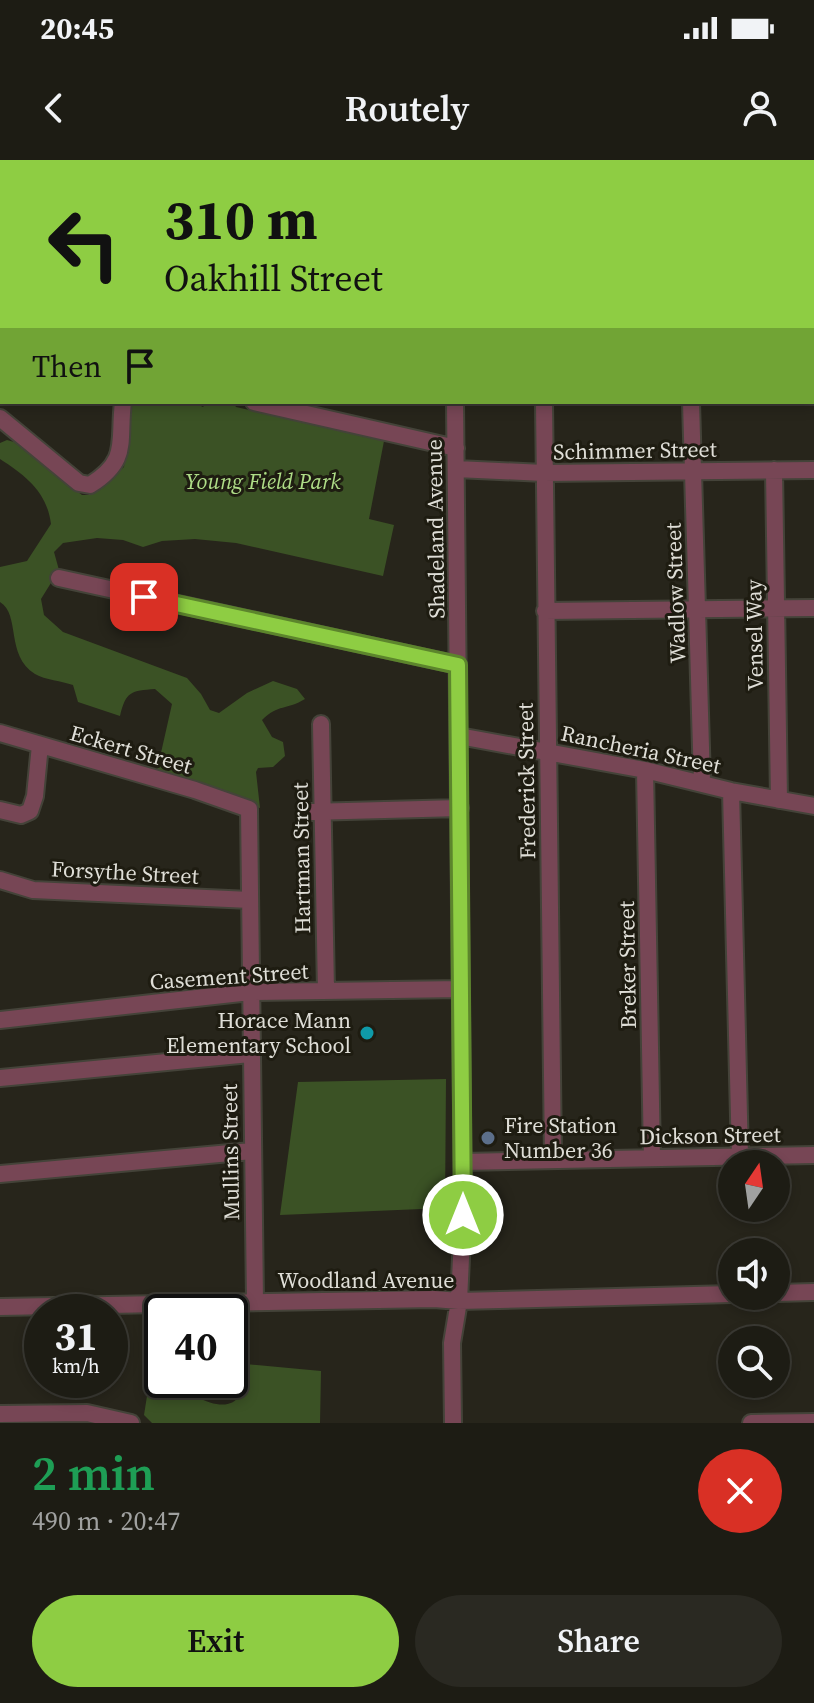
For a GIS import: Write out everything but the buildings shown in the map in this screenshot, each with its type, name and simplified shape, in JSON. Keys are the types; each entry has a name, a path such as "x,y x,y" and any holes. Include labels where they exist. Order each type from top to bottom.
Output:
{"street":[{"path":"0,418 79,483 90,485 119,458 123,404"},
{"path":"263,404 456,448"},
{"name":"Shadeland Avenue","path":"453,1423 452,1343 459,1301 463,1162 455,404"},
{"name":"Frederick Street","path":"544,404 553,1160"},
{"name":"Wadlow Street","path":"691,404 702,782"},
{"name":"Schimmer Street","path":"456,469 544,473 814,470"},
{"name":"Vensel Way","path":"774,470 779,800"},
{"path":"59,578 458,665"},
{"path":"545,611 814,608"},
{"name":"Hartman Street","path":"321,724 316,812 326,991"},
{"name":"Eckert Street","path":"0,733 195,790 249,809"},
{"name":"Rancheria Street","path":"459,736 645,770 731,791 814,806"},
{"path":"0,810 25,815 30,811 35,796 40,745"},
{"name":"Breker Street","path":"645,770 652,1158"},
{"path":"731,791 740,1150"},
{"path":"316,812 460,808"},
{"name":"Mullins Street","path":"249,809 255,1302"},
{"name":"Forsythe Street","path":"0,880 33,890 250,900"},
{"name":"Casement Street","path":"0,1020 250,992 461,989"},
{"path":"0,1078 250,1054"},
{"path":"0,1174 252,1151"},
{"name":"Dickson Street","path":"790,1156 814,1155"},
{"name":"Dickson Street","path":"463,1162 718,1157"},
{"path":"790,1293 814,1292"},
{"name":"Woodland Avenue","path":"0,1307 718,1294"},
{"path":"0,1414 87,1413 131,1423"},
{"path":"751,1423 814,1422"}],"green space":[{"name":"Young Field Park","path":"129,404 197,404 203,407 205,404 234,404 236,407 384,441 369,519 394,525 383,576 236,543 195,539 162,541 143,547 123,540 97,538 63,543 54,552 59,570 41,599 44,615 63,632 187,678 210,710 219,713 247,693 273,681 297,689 305,699 262,720 272,737 283,742 285,756 273,767 258,768 256,772 260,808 156,775 172,704 155,689 127,697 120,716 78,702 73,685 35,674 20,657 10,616 0,602 0,567 27,561 51,524 45,503 34,486 0,459 0,443 7,440 14,442 82,495 90,495 124,467"},
{"path":"446,1079 445,1208 280,1215 298,1082"},
{"path":"248,1364 321,1371 320,1423 152,1423 144,1415 147,1398 201,1398 217,1404 234,1402 237,1398 248,1398"}],"place":[{"name":"Horace Mann Elementary School","path":"367,1033"},
{"name":"Fire Station Number 36","path":"488,1138"}],"route":[{"path":"144,597 458,665 463,1215"}]}
